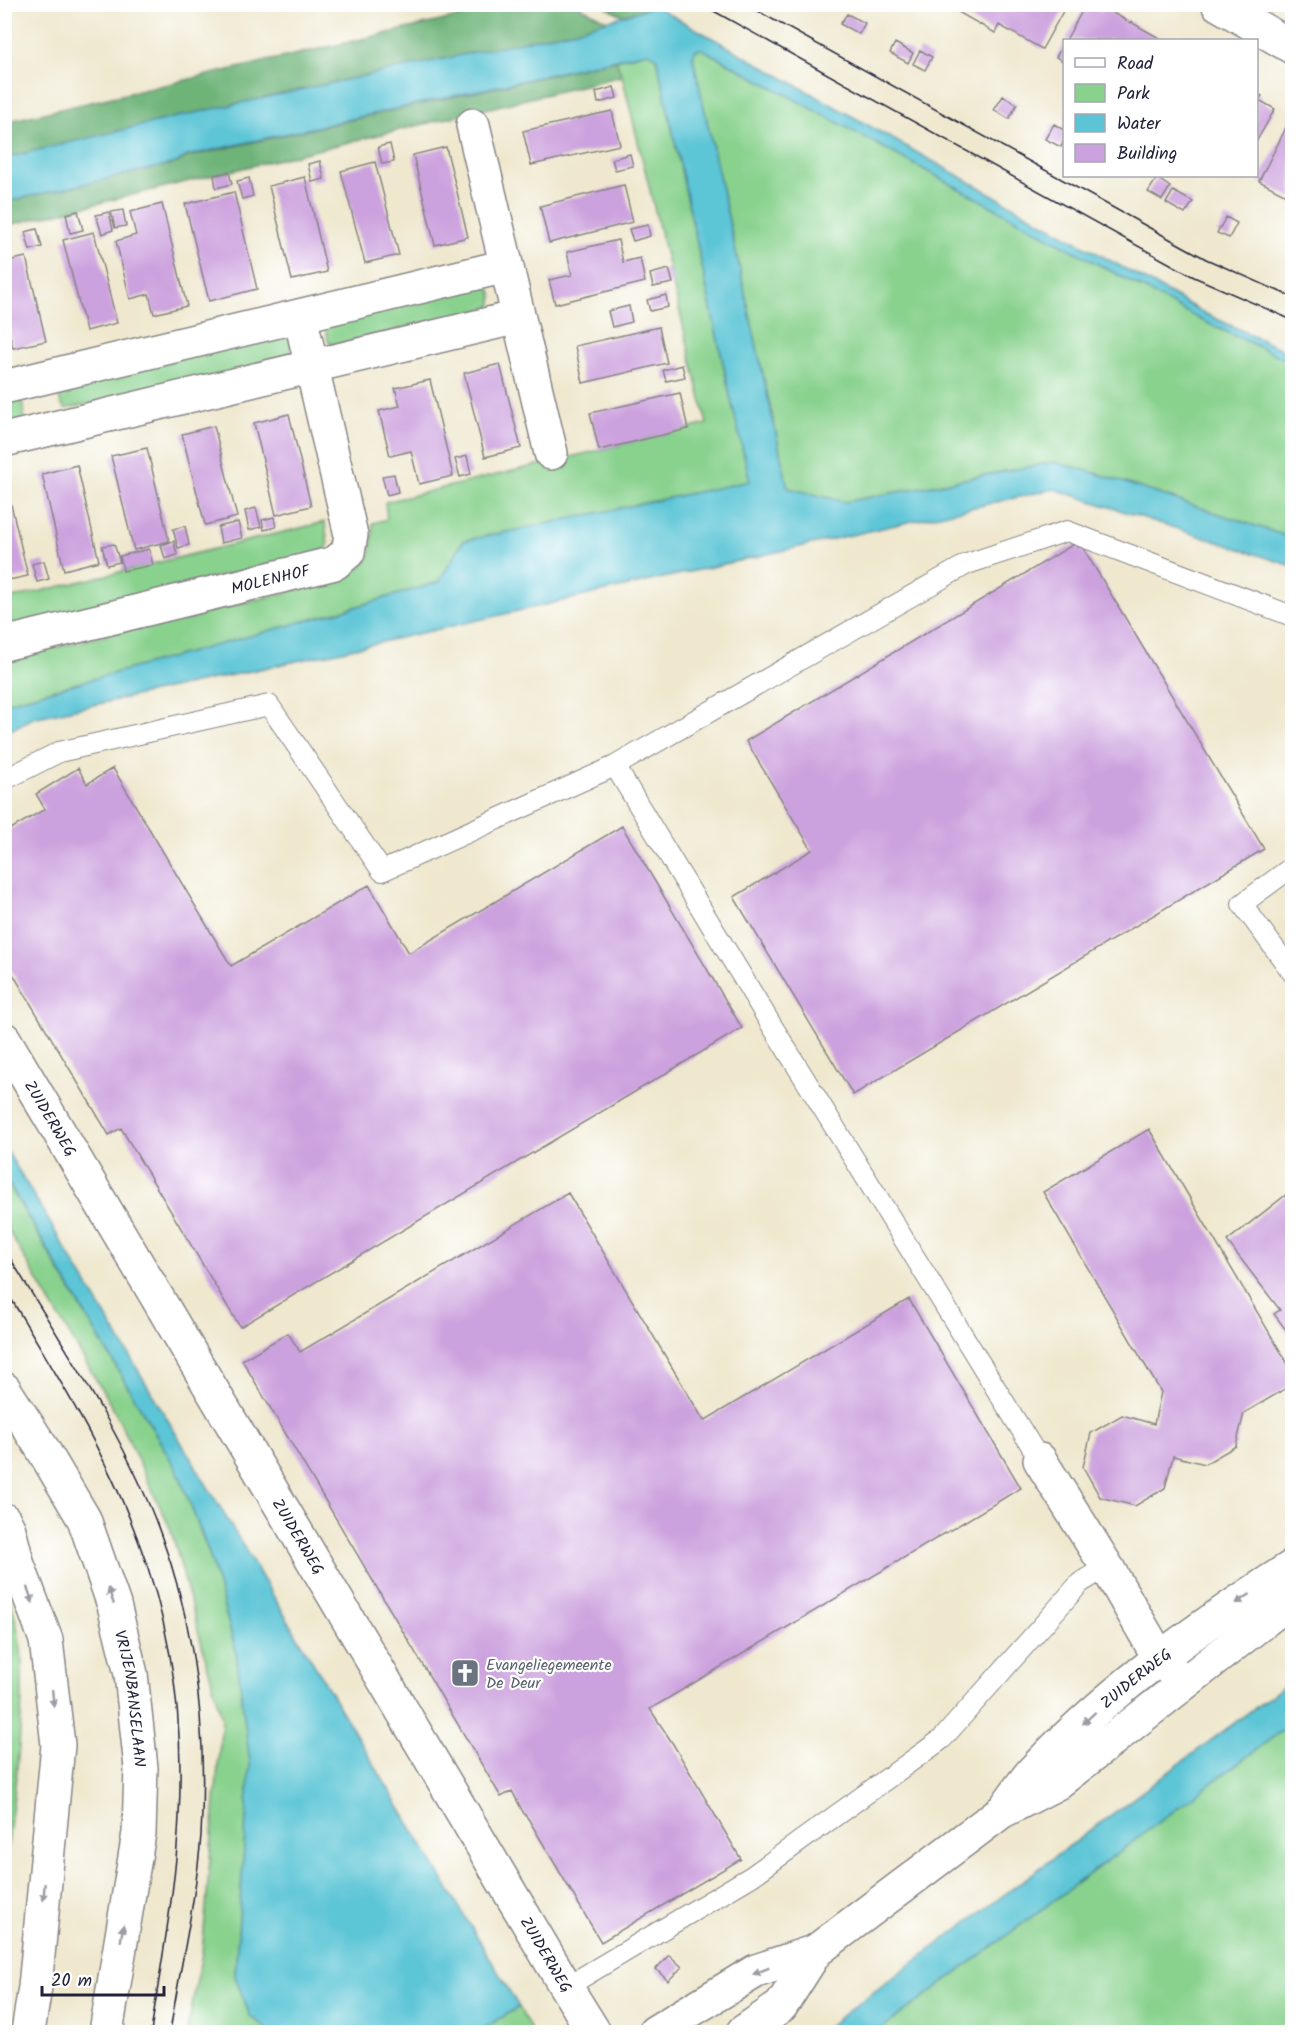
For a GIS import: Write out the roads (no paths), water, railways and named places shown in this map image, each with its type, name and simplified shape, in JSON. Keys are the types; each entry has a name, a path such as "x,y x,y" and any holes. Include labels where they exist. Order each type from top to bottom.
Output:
{"street":[{"path":"1218,4 1293,47"},
{"path":"473,125 550,453"},
{"path":"4,387 506,266"},
{"name":"MOLENHOF","path":"4,644 335,563 348,552 351,535 300,316"},
{"path":"4,440 518,317"},
{"path":"40,379 52,429"},
{"name":"ZUIDERWEG","path":"4,1040 594,2032"},
{"name":"VRIJENBANSELAAN","path":"4,1389 84,1519 114,1605 131,1674 141,1768 139,1833 106,2032"},
{"path":"1040,1460 1107,1567 1160,1659 1184,1684"},
{"path":"4,1520 46,1640 58,1745 35,1987 28,2032"},
{"name":"ZUIDERWEG","path":"1001,1812 1035,1768 1114,1694 1238,1601 1293,1567"},
{"name":"ZUIDERWEG","path":"655,2032 756,1971 816,1951 1001,1812 1057,1783 1293,1599"},
{"name":"ZUIDERWEG","path":"743,2032 781,2006 816,1951"}],"lane":[{"path":"4,780 59,752 269,705 382,871 615,766 967,564 1067,531 1293,616"},
{"path":"615,766 769,1021 1040,1460"},
{"path":"1293,867 1242,904 1293,972"},
{"path":"566,1987 752,1876 942,1739 1080,1583 1107,1567"}],"water":[{"path":"655,6 1206,314 1292,354 1292,362 1203,321 702,49 695,50 693,58 788,488 845,502 1054,462 1095,473 1292,538 1292,566 1054,489 329,654 33,718 5,733 5,703 439,582 463,541 750,481 657,59 648,52 187,156 176,163 5,202 5,158 176,117 576,30"},
{"path":"4,1146 519,2007 478,2032 271,2032 250,2016 235,1976 250,1764 236,1651 210,1556 178,1472 5,1177"},
{"path":"1292,1680 1292,1723 877,2032 820,2032"}],"tram line":[{"path":"701,4 1194,277 1292,320"},
{"path":"745,4 1206,259 1292,297"},
{"path":"4,1248 90,1388 129,1461 161,1535 173,1571 191,1645 200,1721 201,1835 170,2032"},
{"path":"4,1287 77,1410 110,1474 150,1573 167,1641 177,1711 179,1816 171,1898 151,2032"}],"place":[{"name":"Evangeliegemeente De Deur","path":"465,1673"}]}
